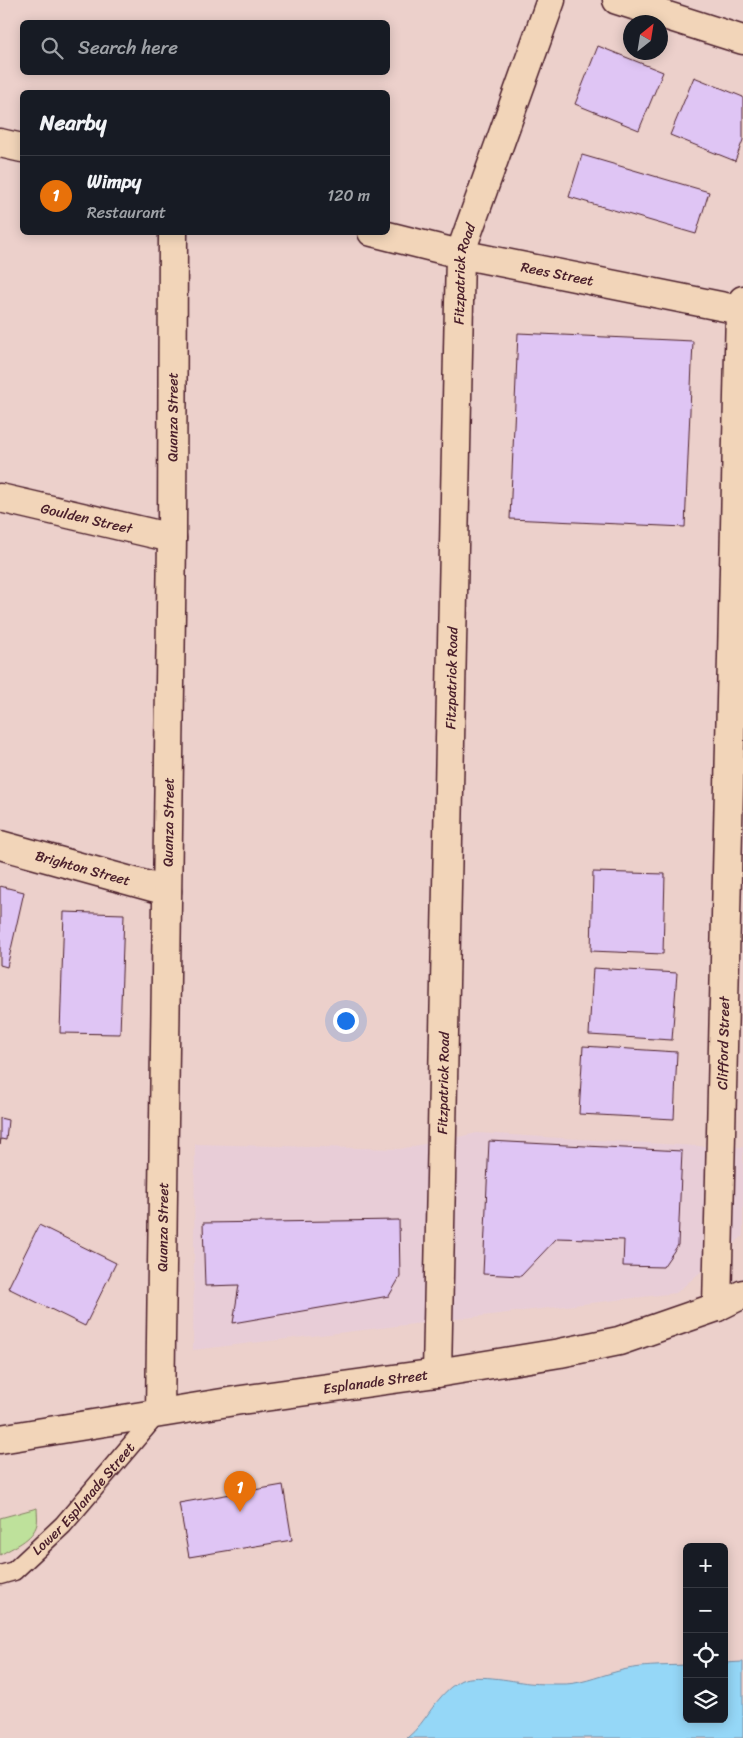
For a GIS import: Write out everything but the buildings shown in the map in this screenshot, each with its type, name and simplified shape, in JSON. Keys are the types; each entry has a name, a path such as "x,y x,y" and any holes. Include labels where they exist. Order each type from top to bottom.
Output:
{"street":[{"name":"Fitzpatrick Road","path":"437,1373 460,254 551,0"},
{"path":"617,0 743,40"},
{"path":"0,143 20,148"},
{"name":"Quanza Street","path":"160,1412 172,538 173,235"},
{"name":"Rees Street","path":"384,235 460,254 742,306"},
{"name":"Clifford Street","path":"716,1307 736,785 742,306"},
{"name":"Goulden Street","path":"0,498 172,538"},
{"name":"Brighton Street","path":"0,845 167,891"},
{"name":"Esplanade Street","path":"1,1437 551,1355 618,1341 716,1307 743,1294"}],"lane":[{"name":"Lower Esplanade Street","path":"0,1575 14,1571 63,1526 160,1412"}],"shaded area":[{"path":"477,1133 743,1147 743,1236 676,1293 193,1350 195,1144 400,1149"}],"green space":[{"path":"37,1508 35,1530 27,1539 0,1555 0,1518"}],"water":[{"path":"743,1662 743,1738 407,1738 414,1732 443,1694 465,1679 482,1677 533,1683 566,1684 633,1668 651,1666 683,1665 683,1723 728,1723 728,1663"}],"place":[{"name":"Wimpy","path":"240,1512"}]}
